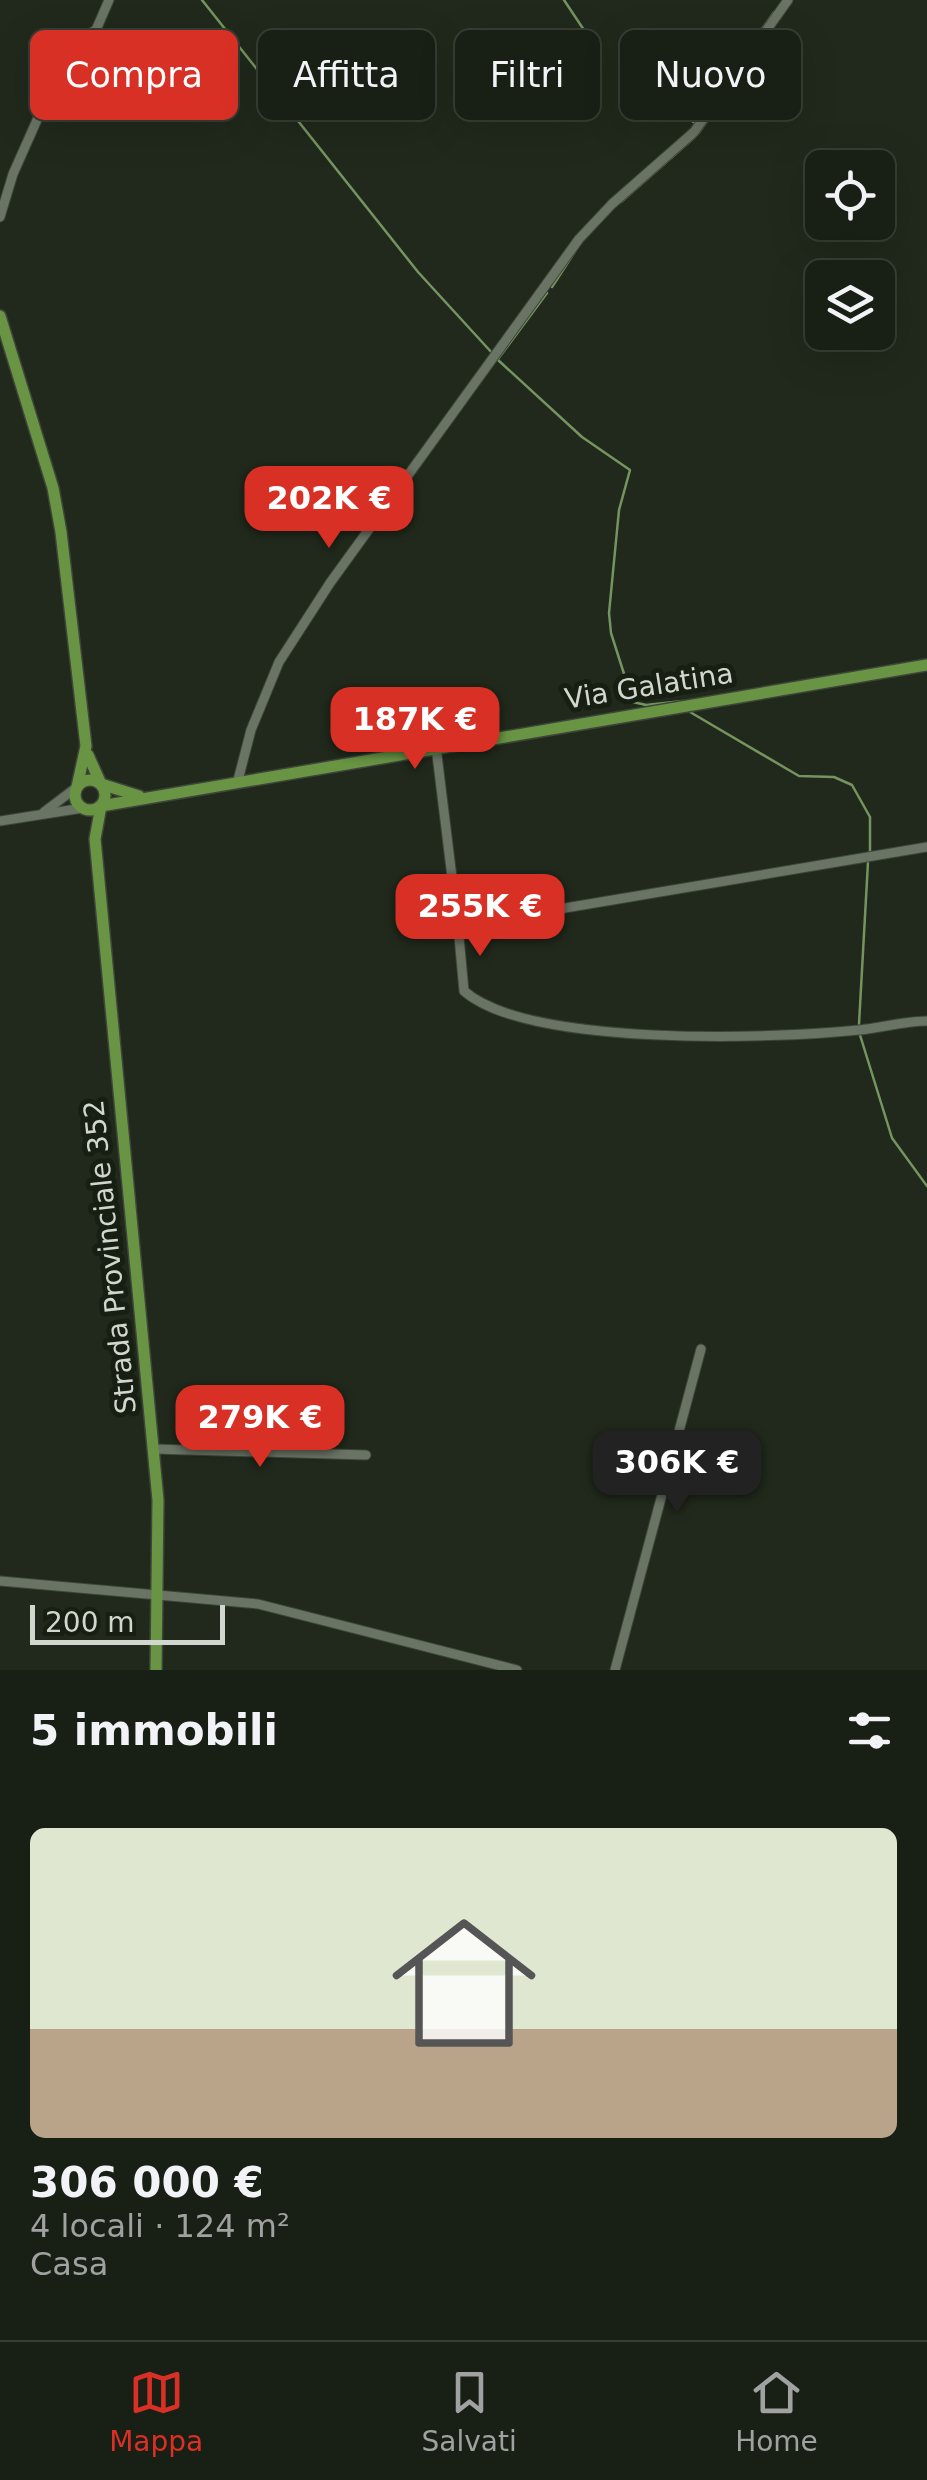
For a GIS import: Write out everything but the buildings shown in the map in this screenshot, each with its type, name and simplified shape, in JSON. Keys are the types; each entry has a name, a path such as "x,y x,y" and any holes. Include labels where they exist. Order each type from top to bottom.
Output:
{"main road":[{"path":"0,316 53,488 71,602 86,746 106,795 101,806 83,808 75,798 86,746"},
{"name":"Via Galatina","path":"101,806 927,665"},
{"path":"77,787 88,780 101,784"},
{"name":"Via Galatina","path":"101,784 143,796"},
{"name":"Strada Provinciale 352","path":"95,839 101,806"},
{"name":"Strada Provinciale 352","path":"83,808 95,839 154,1448 159,1594 156,1670"}],"street":[{"path":"0,216 65,57 76,41 96,30 109,0"},
{"path":"238,780 251,730 279,662 330,583 592,224 662,164 720,102 760,34 788,0"},
{"path":"436,747 464,991 482,1007 594,1033 857,1030 927,1022"},
{"path":"37,814 77,787"},
{"path":"0,821 83,808"},
{"path":"458,926 927,847"},
{"path":"615,1670 701,1349"},
{"path":"154,1448 366,1454"},
{"path":"0,1581 270,1606 517,1670"}],"waterway":[{"path":"202,0 418,272 493,354"},
{"path":"564,0 584,30"},
{"path":"761,30 774,12"},
{"path":"691,120 697,125"},
{"path":"698,134 708,120"},
{"path":"621,202 695,137"},
{"path":"552,287 576,250"},
{"path":"498,359 547,293"},
{"path":"498,360 582,437 630,470 619,510 609,613 611,633 633,702 646,705 683,701"},
{"path":"690,712 799,776 834,777 852,785 870,817 870,852"},
{"path":"859,1024 868,862"},
{"path":"860,1035 892,1138 927,1186"}]}
